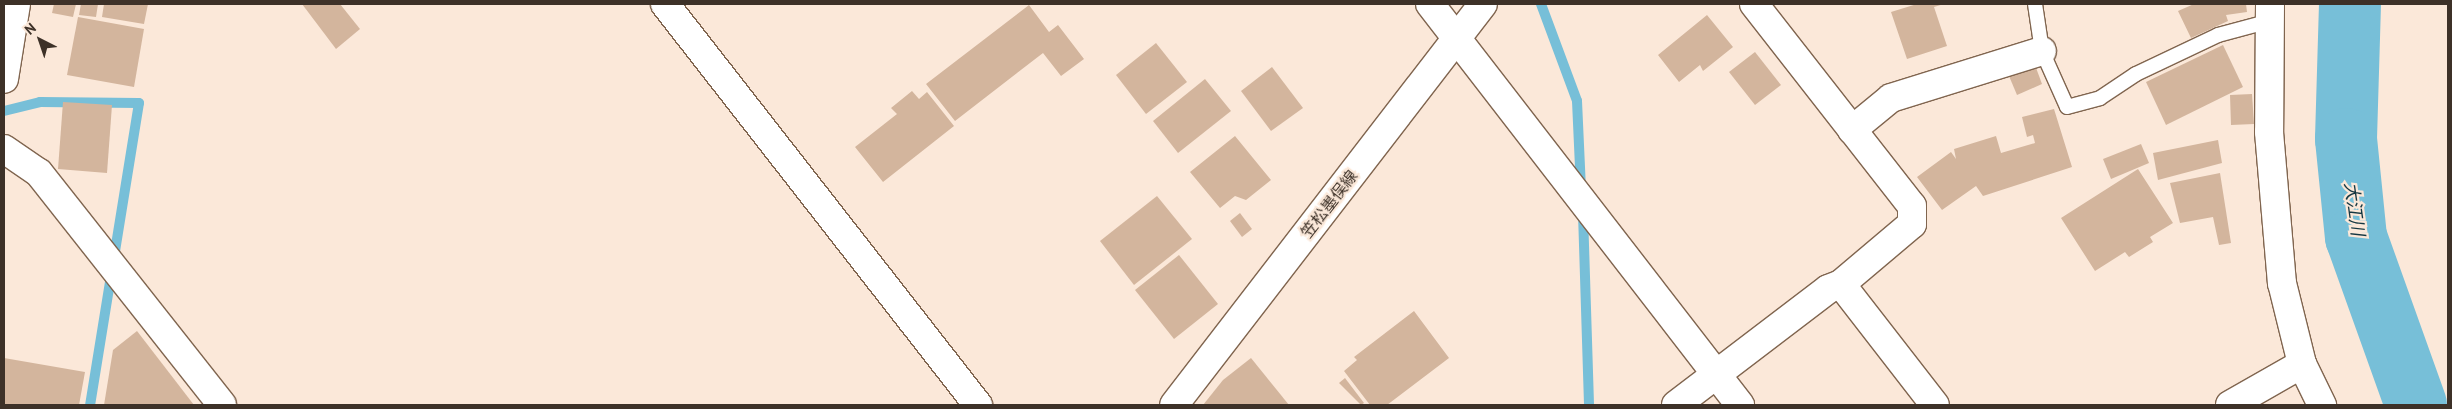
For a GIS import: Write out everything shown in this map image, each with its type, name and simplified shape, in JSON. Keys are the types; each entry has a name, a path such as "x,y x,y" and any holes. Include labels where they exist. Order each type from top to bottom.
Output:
{"street":[{"path":"4,79 16,4"},
{"path":"665,4 978,405"},
{"path":"1430,4 1740,405"},
{"name":"笠松墨俣線","path":"1174,405 1483,4"},
{"path":"1676,405 1828,289 1841,284 1912,224 1912,206 1754,4"},
{"path":"2270,12 2269,132 2276,232 2282,283 2302,364 2322,405"},
{"path":"1852,130 1891,98 2042,51"},
{"path":"4,149 39,173 222,405"},
{"path":"1841,284 1935,405"},
{"path":"2230,405 2302,364"}],"lane":[{"path":"2035,4 2042,51 2067,107 2100,98 2136,74 2270,12"}],"building":[{"path":"54,4 76,4 73,17 52,13"},
{"path":"81,4 98,4 96,17 79,15"},
{"path":"104,4 148,4 144,24 102,17"},
{"path":"302,4 340,4 360,29 336,49"},
{"path":"1917,4 1944,4 1934,7 1947,46 1907,59 1891,12"},
{"path":"2194,4 2246,4 2247,12 2226,15 2228,21 2191,38 2178,11"},
{"path":"1029,5 1049,32 1058,25 1084,59 1061,76 1043,53 955,121 926,84"},
{"path":"1707,15 1733,47 1703,71 1700,65 1679,82 1658,55"},
{"path":"78,17 144,29 134,87 67,75"},
{"path":"1156,43 1187,82 1146,114 1116,75"},
{"path":"2223,45 2243,87 2166,125 2146,82"},
{"path":"1755,52 1781,85 1755,105 1729,72"},
{"path":"2035,65 2042,84 2017,95 2009,76"},
{"path":"1272,67 1303,108 1271,131 1241,91"},
{"path":"1205,79 1231,111 1178,153 1153,121"},
{"path":"912,91 919,99 927,92 954,126 883,182 855,147 897,114 891,108"},
{"path":"2252,94 2254,124 2231,125 2230,95"},
{"path":"63,102 112,105 107,173 58,169"},
{"path":"2054,109 2072,167 1983,196 1976,186 1942,210 1917,177 1951,152 1956,159 1954,149 1996,136 2001,153 2035,143 2033,135 2027,137 2022,117"},
{"path":"1235,136 1271,180 1246,200 1235,196 1220,208 1190,172"},
{"path":"2218,140 2222,163 2158,180 2153,153"},
{"path":"2141,144 2149,163 2111,179 2103,159"},
{"path":"2138,169 2173,223 2150,237 2153,242 2129,257 2125,252 2095,271 2061,218"},
{"path":"2220,173 2231,243 2219,245 2213,217 2180,223 2170,183"},
{"path":"1157,196 1192,239 1134,285 1100,241"},
{"path":"1240,213 1252,229 1242,237 1230,221"},
{"path":"1179,255 1218,304 1174,339 1135,290"},
{"path":"1414,311 1449,358 1387,405 1370,405 1344,371 1357,360 1354,357"},
{"path":"137,331 194,405 104,405 113,350"},
{"path":"4,358 85,372 79,405 4,405"},
{"path":"1251,358 1289,405 1203,405 1223,380"},
{"path":"1345,378 1364,403 1361,405 1339,383"}],"waterway":[{"path":"1541,4 1577,101 1581,189"},
{"name":"大江川","path":"2350,4 2346,139 2356,237 2416,405"},
{"path":"4,111 40,102 139,103 90,405"},
{"path":"1583,213 1589,405"}]}
